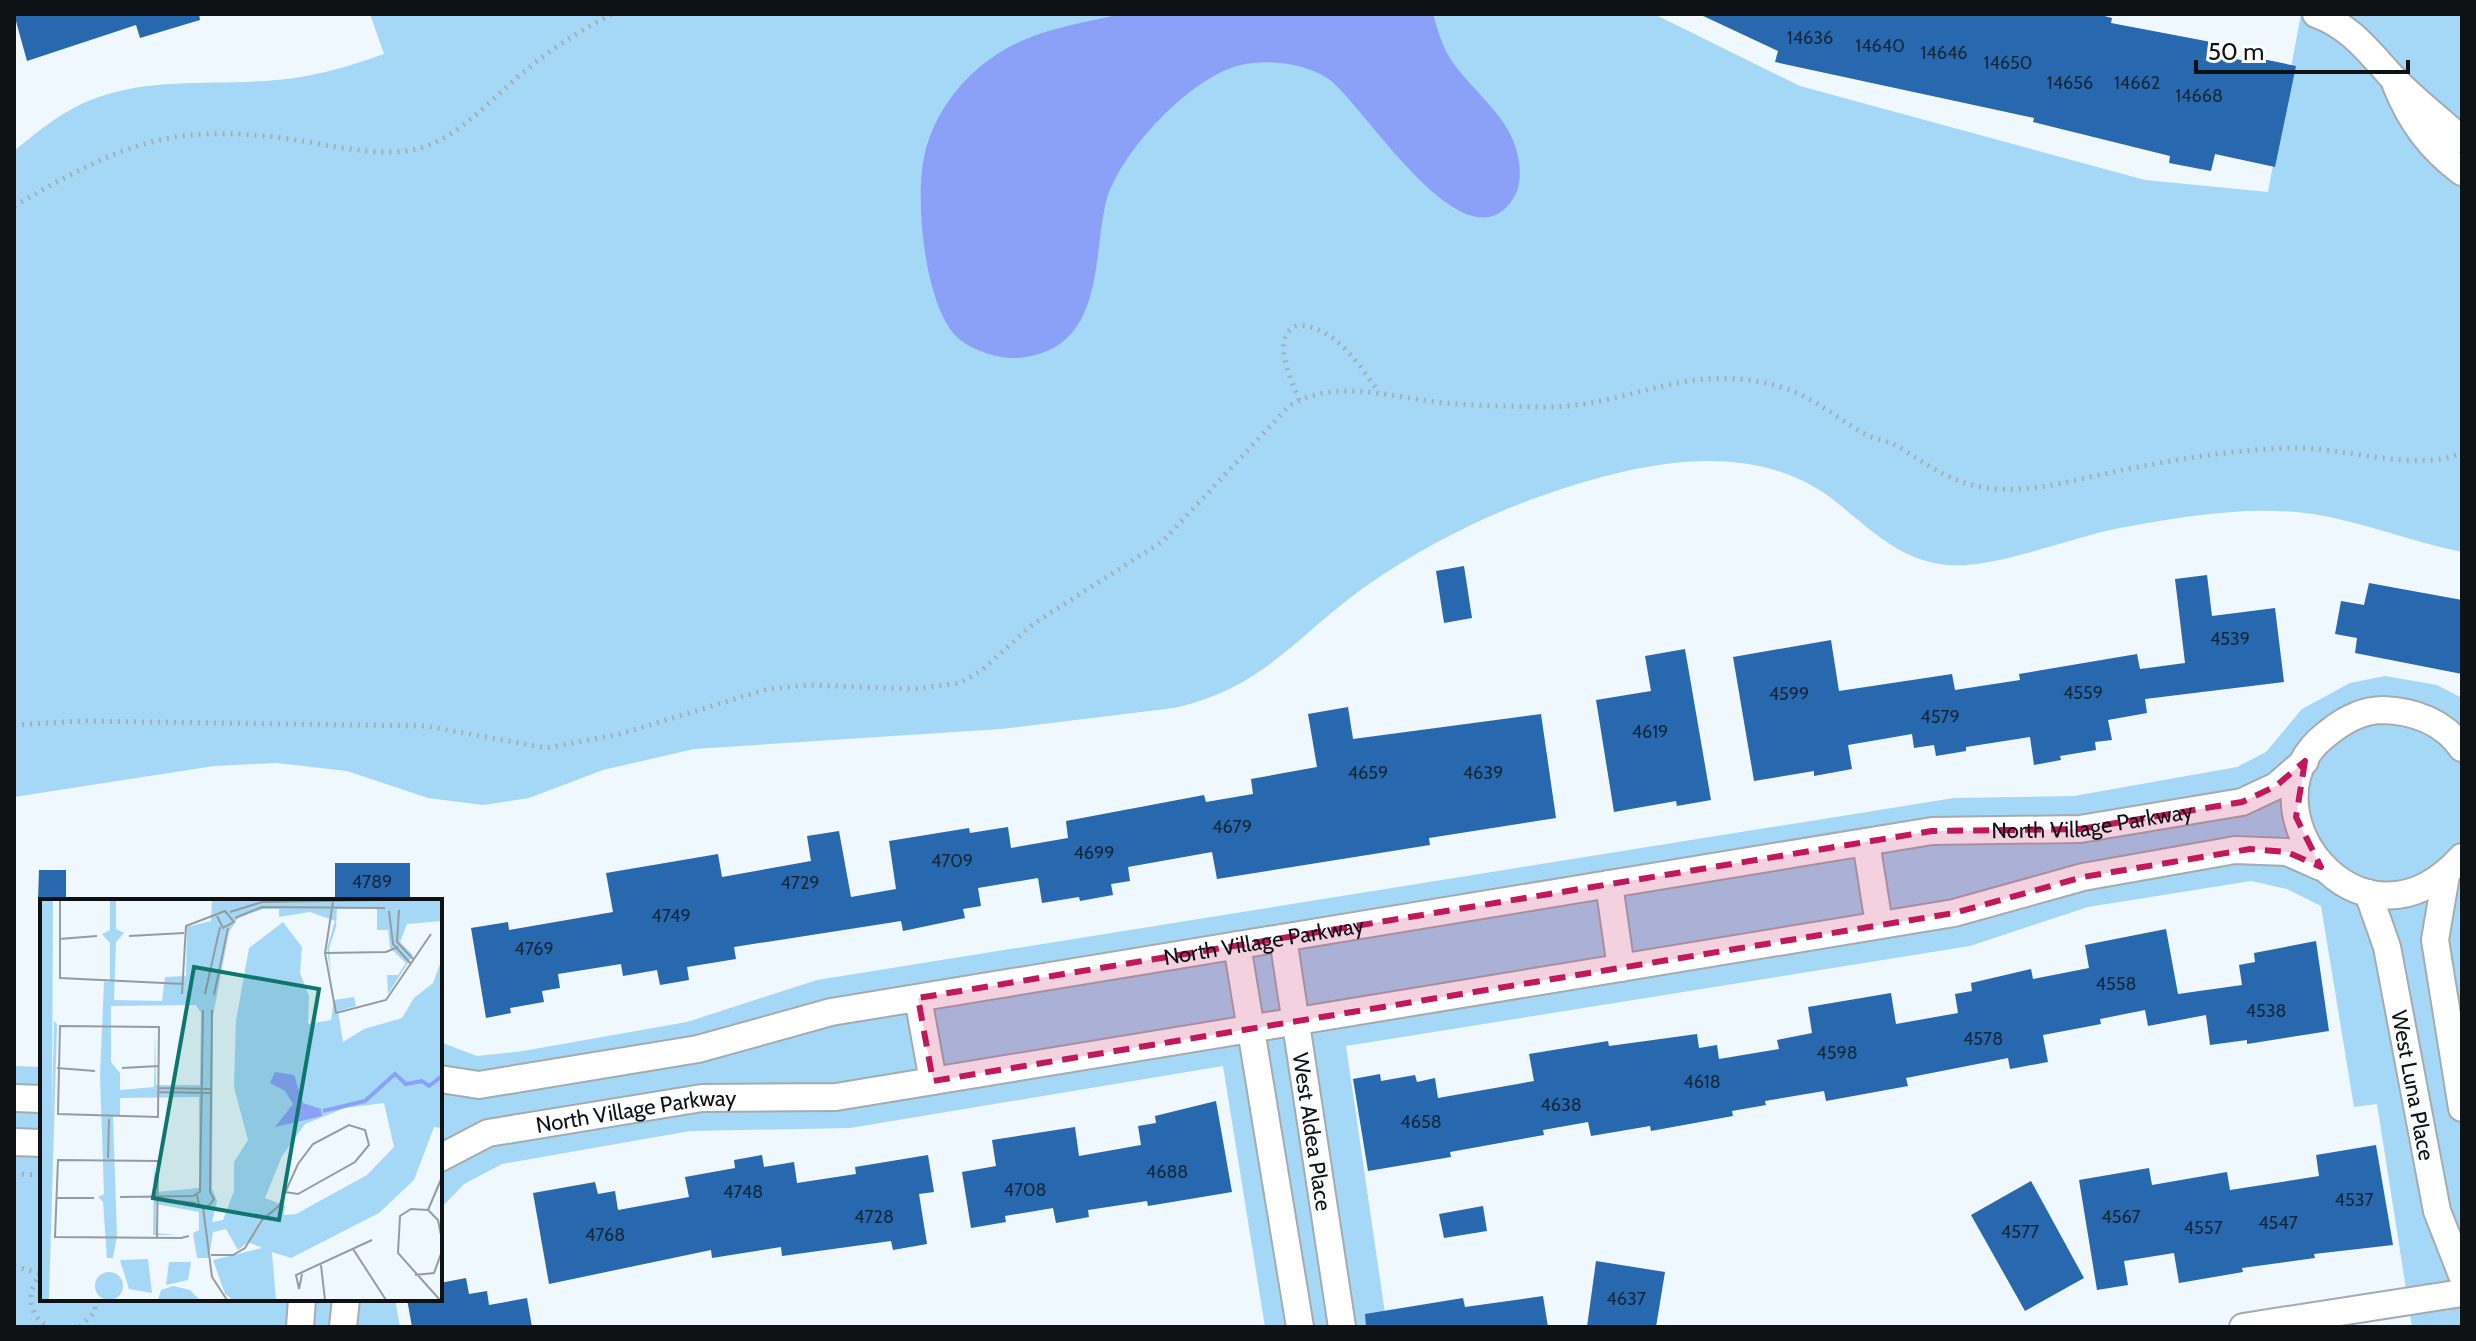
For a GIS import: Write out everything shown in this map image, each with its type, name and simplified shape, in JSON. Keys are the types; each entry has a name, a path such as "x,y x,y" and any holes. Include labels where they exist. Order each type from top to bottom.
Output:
{"street":[{"path":"2316,14 2342,27 2359,41 2393,78 2462,140"},
{"path":"2393,78 2410,119 2440,154 2462,172"},
{"name":"North Village Parkway","path":"442,1079 479,1085 698,1049 831,1012 1932,831 2080,829 2242,802 2276,786 2305,761 2322,737 2346,719 2374,710 2404,711 2432,721 2460,742"},
{"path":"2305,761 2296,788 2296,817 2305,844 2321,867"},
{"path":"1866,842 1879,924"},
{"name":"North Village Parkway","path":"442,1157 488,1133 552,1121 702,1098 836,1097 1954,913 2083,877 2235,850 2287,852 2321,867 2342,884 2368,893"},
{"path":"2368,893 2396,895 2423,889 2454,866"},
{"name":"West Luna Place","path":"2454,866 2435,940 2462,1108"},
{"path":"1609,884 1621,968"},
{"name":"West Luna Place","path":"2368,893 2384,936 2437,1211 2462,1275"},
{"name":"West Aldea Place","path":"1283,938 1342,1327"},
{"name":"West Aldea Place","path":"1237,945 1300,1327"},
{"path":"918,998 933,1081"},
{"path":"14,1098 40,1099"},
{"path":"14,1142 40,1143"},
{"path":"2243,1327 2462,1293"},
{"path":"300,1327 302,1301"},
{"path":"343,1327 346,1301"}],"path":[{"path":"14,206 126,148 171,135 244,133 374,151 426,146 452,132 549,52 612,14"},
{"path":"1299,400 1284,343 1287,333 1299,325 1322,330 1333,338 1380,393"},
{"path":"14,725 93,721 425,726 475,733 515,745 547,748 620,734 768,689 809,685 914,689 960,683 981,671 1033,624 1163,541 1253,441 1299,400 1338,391 1380,393 1443,403 1546,407 1612,400 1678,381 1757,380 1812,398 1862,433 1896,445 1922,465 1961,482 1997,489 2052,485 2173,461 2294,448 2341,450 2418,462 2445,459 2462,452"},
{"path":"14,1174 40,1175"},
{"path":"14,1266 40,1273"},
{"path":"40,1277 32,1288 32,1308 47,1327"},
{"path":"80,1327 94,1313 97,1301"}],"highlighted area":[{"path":"2305,761 2296,817 2321,867 2287,852 2250,849 2083,877 1954,913 933,1081 918,998 1932,831 2080,829 2242,802 2276,786"}],"shaded area":[{"path":"370,14 1654,14 1800,86 2145,180 2268,192 2301,14 2462,14 2462,552 2313,514 2242,511 2125,527 1989,562 1948,565 1916,558 1889,544 1807,483 1772,469 1735,462 1697,461 1621,472 1583,482 1500,512 1454,534 1366,586 1256,674 1232,688 1174,708 1001,729 694,749 603,770 529,798 483,805 428,798 347,771 277,763 214,766 14,797 14,151 63,114 117,92 159,85 295,78 384,54"},
{"path":"2385,676 2437,685 2462,698 2462,1327 2412,1327 2377,1104 2354,1107 2321,906 2287,889 2251,881 2088,907 1970,946 1346,1046 1387,1327 1265,1327 1223,1066 850,1128 690,1131 502,1164 464,1184 442,1207 442,1043 477,1056 523,1051 687,1022 817,980 1954,798 2074,796 2237,767 2266,752 2302,709 2350,683"},
{"path":"14,1066 40,1067 40,1301 395,1301 400,1327 14,1327"}],"water":[{"path":"1121,14 1433,14 1448,55 1498,115 1514,142 1520,173 1516,194 1492,216 1468,215 1441,199 1414,174 1327,78 1285,64 1262,62 1241,65 1221,72 1180,100 1141,140 1126,161 1113,182 1106,202 1089,300 1080,321 1066,339 1046,352 1017,358 976,349 956,336 945,320 929,275 921,195 925,153 932,130 950,99 966,80 1008,47 1044,32"}],"building":[{"path":"14,14 199,14 200,20 140,38 136,25 27,61"},
{"path":"1699,14 2097,14 2112,18 2111,23 2211,42 2209,54 2252,62 2253,57 2296,66 2275,167 2215,154 2211,171 2169,163 2170,156 2033,122 2034,118 1775,62 1778,51"},
{"path":"1464,566 1472,618 1444,623 1436,571"},
{"path":"2207,575 2212,616 2275,608 2284,682 2145,699 2147,713 2108,720 2112,740 2095,742 2096,750 2060,756 2061,760 2034,765 2030,737 1966,747 1966,751 1936,756 1934,745 1914,748 1912,734 1848,745 1852,769 1814,776 1814,771 1754,781 1733,657 1831,640 1839,691 1952,674 1955,690 2020,680 2019,674 2137,654 2140,669 2185,663 2175,579"},
{"path":"2369,583 2462,600 2462,674 2355,653 2357,638 2335,634 2341,601 2364,605"},
{"path":"1685,649 1711,800 1677,806 1676,801 1614,812 1596,700 1651,691 1645,656"},
{"path":"1348,707 1353,739 1541,714 1556,818 1429,838 1430,845 1217,879 1212,852 1128,867 1130,881 1111,884 1113,895 1080,901 1079,897 1042,903 1038,878 978,888 981,906 963,909 965,918 903,931 901,921 734,947 736,959 687,967 689,980 660,985 657,970 623,976 621,964 558,974 560,988 542,991 544,1002 510,1008 511,1013 486,1018 471,928 508,922 509,930 613,912 606,873 718,854 722,877 811,861 807,836 839,831 851,897 896,889 889,841 969,828 970,833 1008,827 1011,848 1068,838 1066,821 1204,795 1206,802 1253,794 1251,779 1317,767 1308,714"},
{"path":"335,863 410,863 410,899 335,899"},
{"path":"39,870 66,870 66,899 38,901"},
{"path":"2166,929 2178,994 2242,985 2239,965 2255,962 2254,953 2316,941 2329,1031 2247,1044 2247,1040 2210,1045 2206,1015 2148,1026 2145,1010 2100,1019 2101,1024 2043,1035 2048,1062 2010,1069 2008,1058 1906,1078 1908,1086 1826,1101 1824,1091 1765,1101 1766,1105 1732,1111 1733,1116 1651,1131 1650,1126 1591,1136 1588,1122 1543,1130 1544,1135 1450,1152 1451,1157 1368,1171 1353,1079 1380,1074 1381,1081 1415,1075 1417,1082 1435,1078 1438,1098 1534,1081 1529,1054 1608,1041 1609,1046 1697,1034 1699,1048 1717,1045 1719,1059 1779,1049 1777,1040 1812,1033 1808,1007 1891,993 1896,1024 1958,1013 1955,994 1972,991 1971,983 2031,969 2033,979 2089,968 2085,945"},
{"path":"1216,1101 1232,1192 1148,1206 1147,1201 1088,1210 1089,1217 1056,1223 1053,1208 1005,1216 1006,1222 971,1228 962,1172 996,1166 992,1140 1075,1127 1079,1156 1141,1145 1138,1126 1156,1123 1155,1116"},
{"path":"2376,1145 2393,1245 2314,1254 2315,1258 2242,1268 2243,1272 2179,1283 2174,1253 2124,1261 2128,1285 2097,1290 2079,1180 2149,1168 2152,1185 2227,1172 2230,1190 2319,1176 2316,1155"},
{"path":"762,1155 764,1167 794,1162 797,1183 856,1174 855,1167 928,1155 934,1192 919,1194 927,1244 893,1250 891,1241 782,1256 781,1247 712,1258 711,1250 549,1284 533,1193 595,1182 598,1194 615,1191 618,1210 689,1197 685,1177 735,1168 734,1160"},
{"path":"2031,1181 2084,1278 2025,1311 1971,1215"},
{"path":"1483,1206 1487,1231 1444,1238 1439,1214"},
{"path":"1596,1261 1665,1272 1656,1327 1587,1327"},
{"path":"466,1278 469,1294 487,1291 489,1305 527,1298 532,1327 412,1327 407,1301 442,1301 442,1283"},
{"path":"1543,1296 1548,1327 1366,1327 1365,1314 1463,1298 1465,1307"}]}
